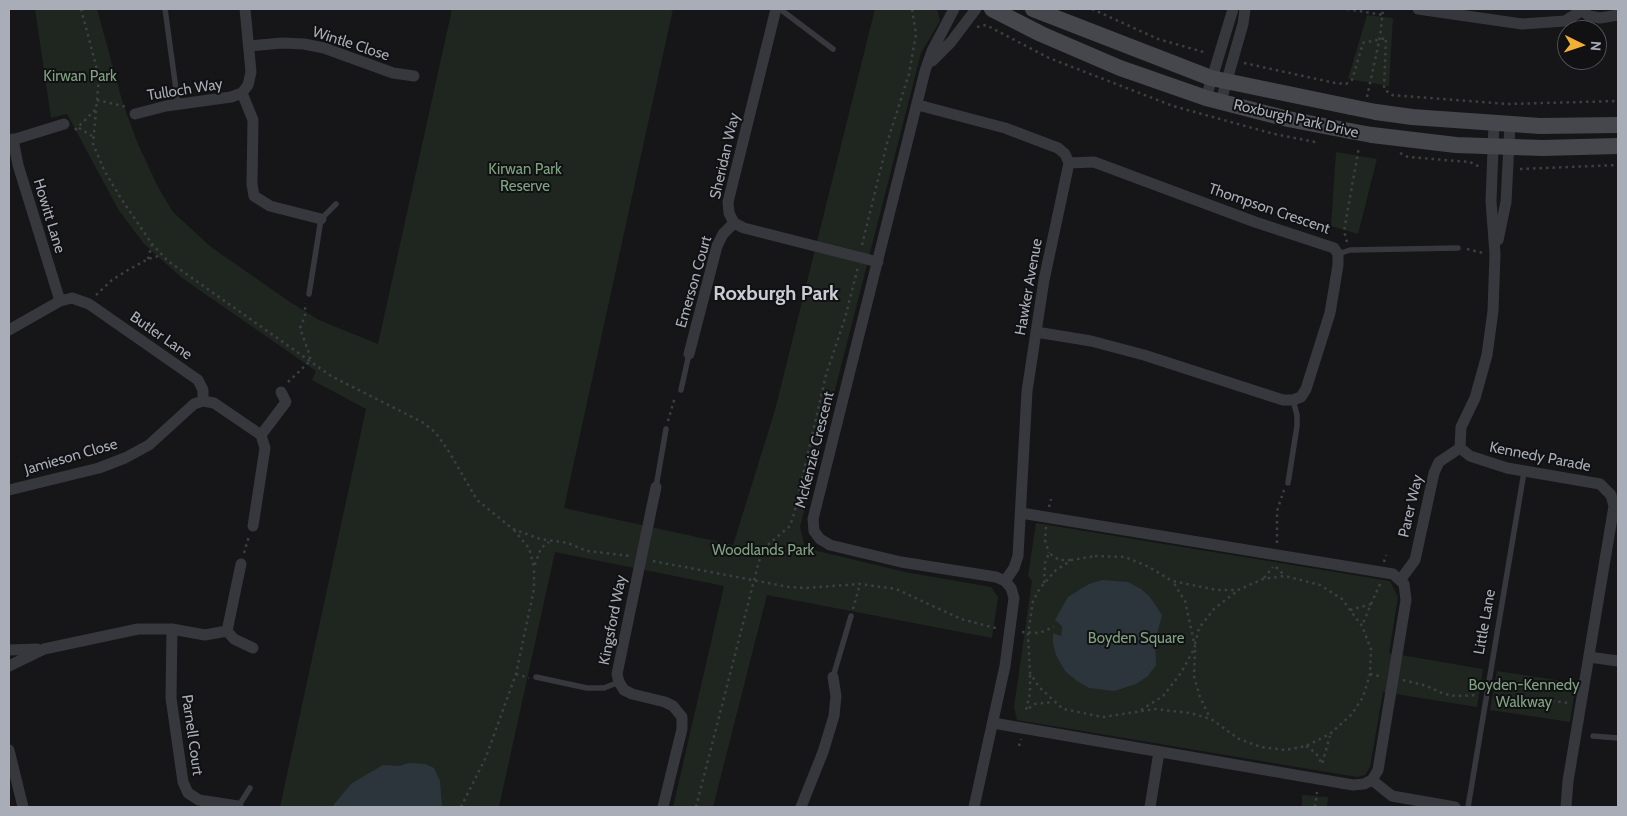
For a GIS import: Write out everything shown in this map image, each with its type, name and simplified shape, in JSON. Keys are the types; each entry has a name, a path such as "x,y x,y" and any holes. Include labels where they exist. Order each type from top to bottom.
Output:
{"street":[{"name":"Tulloch Way","path":"132,110 231,97 242,93 248,85 251,72 245,9"},
{"name":"Sheridan Way","path":"734,223 729,213 728,202 778,9"},
{"name":"McKenzie Crescent","path":"954,9 932,50 925,71 813,519 814,531 820,539 830,545 902,562 996,577 1005,581"},
{"name":"McKenzie Crescent","path":"925,71 976,9"},
{"name":"Roxburgh Park Drive","path":"992,9 1041,34 1120,68 1213,100 1288,119 1372,135 1456,145 1510,147 1618,146"},
{"name":"Roxburgh Park Drive","path":"1033,9 1219,79 1376,112 1502,123 1588,127 1618,125"},
{"path":"1213,100 1233,9"},
{"path":"1213,100 1219,79 1243,24 1245,9"},
{"path":"1418,9 1522,24 1565,21 1580,10 1589,16 1600,18 1618,15"},
{"name":"Wintle Close","path":"249,46 282,43 304,44 324,48 393,73 414,76"},
{"path":"242,93 253,120 252,184 254,196 270,206 321,219"},
{"path":"918,104 1005,128 1058,148 1065,154 1069,162"},
{"path":"1496,254 1491,202 1493,146 1502,123"},
{"path":"1460,448 1461,427 1475,398 1487,355 1493,312 1496,254 1506,202 1510,147 1502,123"},
{"path":"11,140 64,124"},
{"name":"Howitt Lane","path":"11,140 60,301"},
{"name":"Thompson Crescent","path":"1069,162 1094,162 1255,222 1324,243 1334,248 1338,254 1338,264 1325,335 1306,389 1301,397 1293,400"},
{"name":"Hawker Avenue","path":"1005,581 1014,568 1018,556 1028,391 1044,280 1069,162"},
{"path":"734,223 744,228 878,262"},
{"name":"Emerson Court","path":"689,354 717,246 723,234 734,223"},
{"path":"9,330 60,301 72,298 89,304"},
{"name":"Butler Lane","path":"89,304 198,380 203,390 203,401"},
{"path":"1036,332 1109,346 1283,400 1293,400"},
{"path":"261,435 286,402 281,392"},
{"path":"203,401 214,403 261,435 264,448 253,526"},
{"name":"Jamieson Close","path":"9,490 99,468 125,458 149,445 194,404 203,401"},
{"name":"Kennedy Parade","path":"1460,448 1470,456 1524,472 1600,484 1615,493 1568,781 1566,807"},
{"name":"Parer Way","path":"1401,579 1415,560 1426,502 1436,467 1439,462 1460,448"},
{"name":"Kingsford Way","path":"656,487 618,665 618,682 632,694 665,702 673,706 682,717 682,729 662,807"},
{"path":"993,723 1353,785 1364,784 1372,780 1378,770 1406,595 1401,579 1382,572 1021,513"},
{"path":"227,631 242,564"},
{"path":"974,807 1005,666 1014,598 1011,588 1005,581"},
{"path":"9,650 44,649 138,629 172,629 206,635 227,631"},
{"name":"Parnell Court","path":"172,629 171,698 183,782 188,793 199,800 238,807"},
{"path":"227,631 234,639 253,648"},
{"path":"9,666 44,649"},
{"path":"1589,657 1618,661"},
{"path":"801,807 824,752 834,716 836,696 833,677"},
{"path":"9,750 13,786 23,807"},
{"path":"1150,807 1159,752"},
{"path":"1372,780 1392,796 1455,807"},
{"name":"Kennedy Parade","path":"1557,807 1568,781"}],"lane":[{"path":"165,9 178,104"},
{"name":"Sheridan Way","path":"778,9 833,49"},
{"path":"309,294 310,276 320,234 321,219 336,204"},
{"path":"1338,254 1350,250 1458,248"},
{"path":"680,390 689,354"},
{"path":"1288,483 1297,426 1297,415 1293,400"},
{"path":"656,487 666,429"},
{"name":"Little Lane","path":"1468,807 1524,472"},
{"path":"833,677 851,616"},
{"path":"536,677 587,688 604,688 618,682"},
{"path":"1593,736 1618,738"},
{"name":"Parnell Court","path":"238,807 250,788"}],"path":[{"path":"81,9 99,76 92,136 93,144 105,172 152,244 162,255 310,361"},
{"path":"696,807 764,548 790,526 794,514 826,375 845,318 861,258 887,143 908,74 916,34 912,9"},
{"path":"1347,9 1382,15"},
{"path":"1380,37 1386,38 1384,89 1392,95 1508,104 1618,101"},
{"path":"97,100 132,110"},
{"path":"78,127 92,136"},
{"path":"1517,170 1618,165"},
{"path":"148,259 152,244"},
{"path":"1458,248 1496,254"},
{"path":"89,304 112,280 148,259 162,255"},
{"path":"281,392 310,361 300,328 306,310 304,298 309,294"},
{"path":"666,429 675,396 680,390"},
{"path":"1276,554 1278,537 1277,511 1280,498 1288,483"},
{"path":"242,564 253,526"},
{"path":"461,807 486,757 516,674 534,589 534,567 529,548 513,529"},
{"path":"534,567 541,548 549,542"},
{"path":"1044,584 1045,563 1049,553 1059,560 1095,556 1125,557 1150,567 1172,581 1217,590 1238,590"},
{"path":"1053,702 1035,704 1026,710 1030,693 1028,634 1033,601 1056,570 1072,560"},
{"path":"1030,673 1053,702 1063,709 1103,717 1140,711 1170,710 1211,719 1239,739 1261,746 1285,750 1306,746 1330,734 1352,714 1364,697 1370,674 1371,649 1362,626 1342,599 1320,585 1285,576 1278,572 1274,565 1263,579"},
{"path":"1211,719 1200,697 1194,676 1195,647 1199,628 1214,609 1238,590 1263,579 1285,576"},
{"path":"1140,711 1163,696 1181,673 1195,647 1184,601 1172,581"},
{"path":"851,616 860,584"},
{"path":"1350,610 1372,604 1362,626"},
{"path":"1028,634 1038,633 1054,627"},
{"path":"1370,674 1426,686 1444,694 1456,696 1486,695 1526,706 1551,701 1581,704"},
{"path":"1306,746 1316,753 1322,764 1330,734"}],"green space":[{"name":"Kirwan Park Reserve","path":"35,9 97,9 123,104 138,144 158,187 173,212 211,247 290,302 319,320 378,344 452,9 673,9 564,508 733,545 775,410 875,9 937,9 940,21 921,53 800,527 805,548 905,572 991,587 998,597 992,638 767,595 713,807 673,807 724,586 555,552 499,807 280,807 366,409 312,380 316,371 182,278 144,244 118,209 67,114 51,118"},
{"path":"1367,15 1393,18 1389,86 1348,79"},
{"path":"1336,152 1377,159 1358,234 1331,226"},
{"name":"Boyden Square","path":"1036,523 1390,581 1398,597 1389,653 1483,669 1477,707 1383,692 1370,767 1365,775 1357,777 1017,720 1014,707 1032,581 1028,576"},
{"name":"Boyden-Kennedy Walkway","path":"1497,671 1576,683 1570,722 1490,710"},
{"path":"1302,795 1328,797 1327,807 1302,807"}],"shaded area":[{"path":"1102,580 1128,582 1141,589 1150,597 1162,615 1155,642 1156,665 1148,676 1136,684 1114,691 1089,688 1077,681 1065,671 1056,655 1053,643 1053,633 1061,636 1062,626 1055,620 1068,597 1089,584"},
{"path":"409,763 425,764 434,768 440,781 442,807 332,807 351,784 383,765 400,766"}],"district":[{"name":"Roxburgh Park","path":"776,294"}],"park label":[{"name":"Kirwan Park","path":"80,77"},
{"name":"Woodlands Park","path":"763,551"}]}
